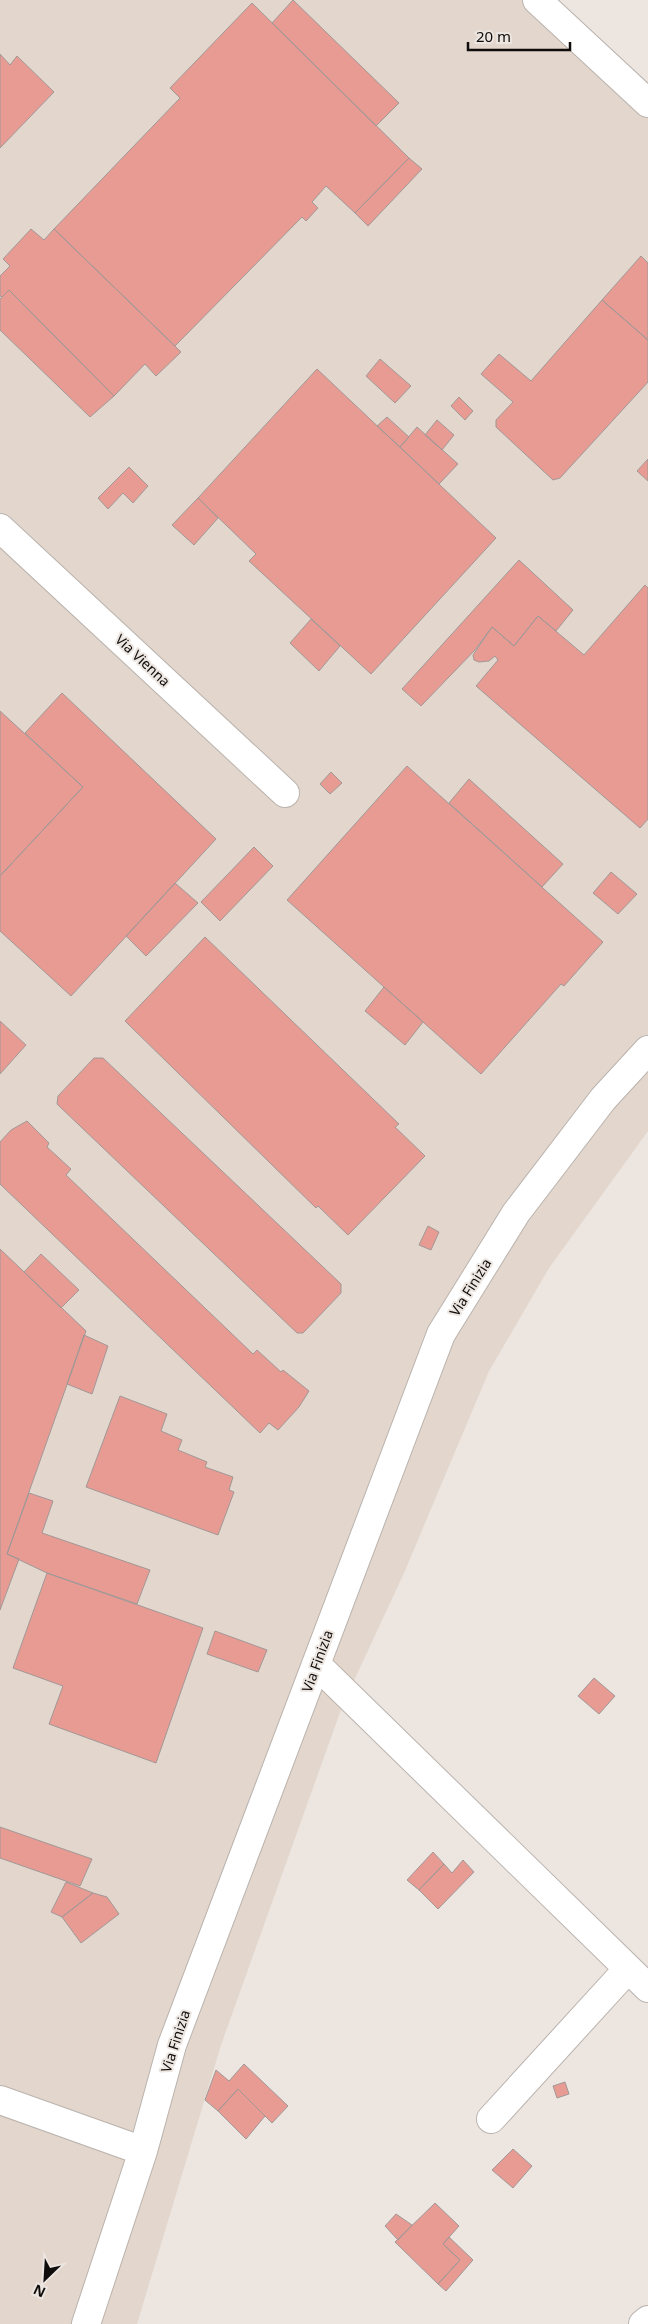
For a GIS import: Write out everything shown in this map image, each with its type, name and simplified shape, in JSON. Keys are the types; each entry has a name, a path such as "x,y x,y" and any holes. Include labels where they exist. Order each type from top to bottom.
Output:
{"street":[{"path":"537,0 648,103"},
{"name":"Via Vienna","path":"2,535 285,793"},
{"name":"Via Finizia","path":"86,2324 143,2151 172,2045 441,1334 516,1212 603,1098 648,1050"},
{"path":"316,1664 627,1970 648,1988"},
{"path":"491,2119 627,1970"},
{"path":"0,2100 143,2151"},
{"path":"643,2324 648,2320"}],"shaded area":[{"path":"0,0 553,0 648,91 648,1131 549,1268 489,1371 404,1573 343,1704 221,2045 137,2324 0,2324"}],"building":[{"path":"293,0 399,103 376,126 272,23"},
{"path":"252,3 409,158 355,213 326,186 312,202 318,208 306,221 302,217 175,346 54,229 180,98 170,88"},
{"path":"0,54 10,65 17,56 54,92 0,148"},
{"path":"409,158 422,169 368,226 355,213"},
{"path":"31,229 44,240 54,229 181,352 156,376 145,364 114,396 9,290 2,297 0,296 0,276 10,266 3,259"},
{"path":"641,256 648,263 648,340 602,300"},
{"path":"9,290 114,396 90,417 0,330 0,299"},
{"path":"602,300 648,340 648,382 560,478 553,480 496,427 496,420 513,402 481,374 499,354 531,381"},
{"path":"380,359 411,386 395,403 366,376"},
{"path":"317,369 496,538 371,674 249,561 256,554 198,498"},
{"path":"459,397 473,411 465,420 451,406"},
{"path":"387,417 409,437 400,447 377,426"},
{"path":"437,420 454,435 442,450 425,435"},
{"path":"417,427 458,464 439,484 400,447"},
{"path":"648,459 648,481 637,471"},
{"path":"129,467 148,486 133,503 123,493 108,509 98,498"},
{"path":"198,498 218,518 194,545 172,525"},
{"path":"519,560 573,610 556,631 538,616 514,646 492,627 475,650 421,706 402,689"},
{"path":"645,585 648,588 648,819 640,828 476,686 498,660 495,656 489,661 479,662 474,660 473,655 492,627 514,646 538,616 584,655"},
{"path":"311,619 340,646 319,671 290,643"},
{"path":"62,693 216,839 71,996 0,931 0,876 83,787 25,733"},
{"path":"0,711 83,787 0,876"},
{"path":"407,766 603,942 564,986 561,984 481,1074 287,900"},
{"path":"331,772 342,783 330,794 320,784"},
{"path":"469,779 563,864 542,887 449,803"},
{"path":"254,847 273,866 220,921 201,902"},
{"path":"611,872 637,894 618,914 593,893"},
{"path":"175,883 198,903 146,956 126,936"},
{"path":"205,937 399,1124 395,1127 425,1156 348,1235 318,1206 316,1208 125,1021"},
{"path":"384,987 423,1022 405,1045 365,1011"},
{"path":"0,1021 26,1045 0,1074"},
{"path":"94,1058 103,1058 341,1284 341,1293 303,1333 297,1333 57,1104 58,1096"},
{"path":"27,1121 49,1143 47,1147 71,1169 66,1175 253,1354 257,1350 281,1372 283,1370 309,1391 299,1407 278,1430 269,1423 260,1433 0,1184 0,1142 11,1130"},
{"path":"428,1226 439,1232 431,1250 419,1245"},
{"path":"0,1249 86,1331 7,1554 19,1559 0,1610"},
{"path":"41,1254 79,1290 61,1308 24,1272"},
{"path":"84,1335 108,1346 92,1394 67,1384"},
{"path":"120,1396 167,1414 161,1431 182,1440 178,1450 207,1462 205,1467 233,1477 229,1490 234,1492 218,1535 86,1487"},
{"path":"29,1493 53,1501 42,1533 150,1570 137,1604 47,1573 7,1554"},
{"path":"47,1573 203,1628 156,1763 49,1724 63,1686 13,1668"},
{"path":"215,1631 267,1650 258,1672 207,1654"},
{"path":"594,1678 615,1696 599,1714 578,1696"},
{"path":"0,1827 92,1859 80,1886 0,1858"},
{"path":"433,1852 444,1864 419,1890 407,1880"},
{"path":"463,1860 474,1872 438,1909 419,1890 444,1864 452,1873"},
{"path":"66,1882 93,1893 62,1917 51,1912"},
{"path":"93,1893 107,1897 119,1914 81,1943 62,1917"},
{"path":"244,2064 288,2106 272,2123 238,2089 218,2111 205,2100 216,2070 229,2081"},
{"path":"565,2082 569,2094 557,2098 553,2086"},
{"path":"238,2089 265,2116 246,2139 218,2111"},
{"path":"513,2149 532,2166 513,2188 492,2170"},
{"path":"435,2203 459,2226 443,2244 460,2260 438,2284 395,2242"},
{"path":"396,2214 412,2225 398,2240 385,2226"},
{"path":"449,2237 473,2260 446,2291 438,2284 460,2260 443,2244"}]}
